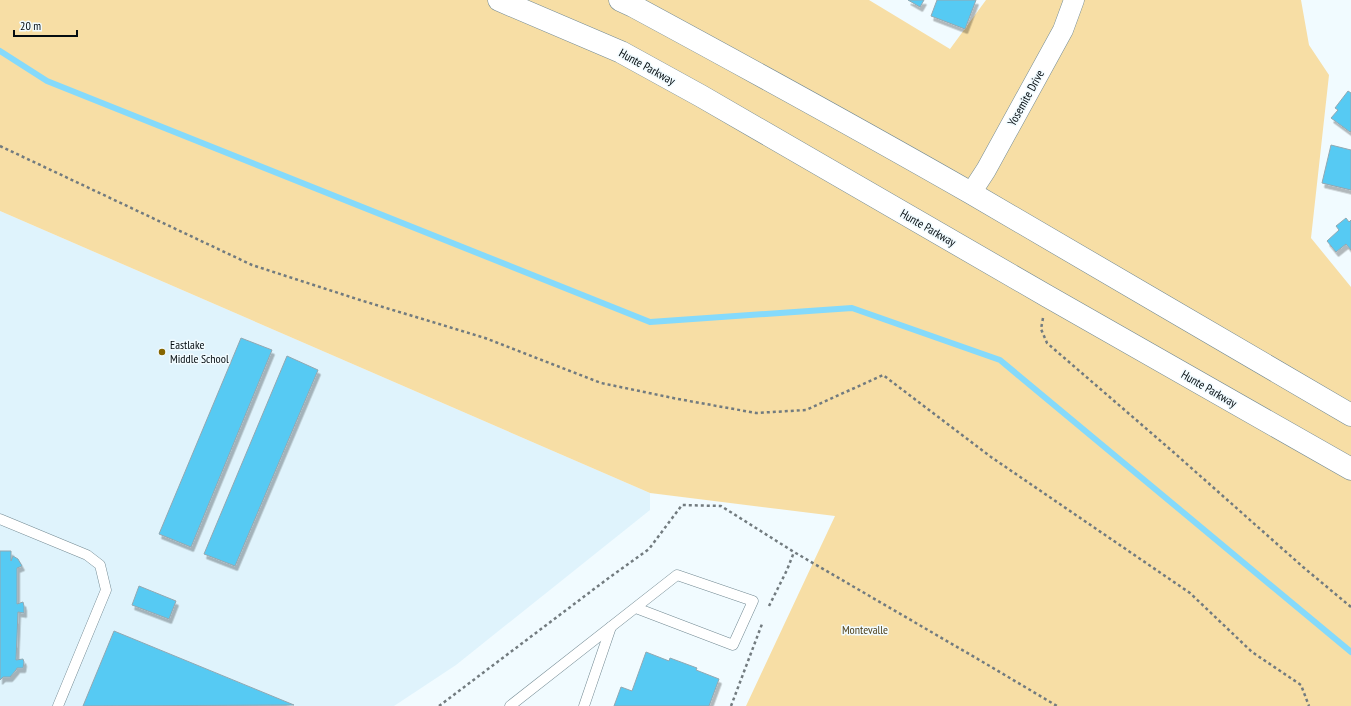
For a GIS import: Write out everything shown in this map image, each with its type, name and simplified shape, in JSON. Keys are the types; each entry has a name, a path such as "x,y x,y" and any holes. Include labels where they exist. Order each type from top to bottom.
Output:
{"main road":[{"name":"Hunte Parkway","path":"499,0 621,52 701,96 1047,296 1351,469"},
{"path":"620,0 712,49 971,193 1351,415"}],"street":[{"name":"Yosemite Drive","path":"971,193 986,170 1063,30 1074,0"}],"lane":[{"path":"0,519 87,554 100,565 106,590 58,706"},
{"path":"510,706 677,575 752,601 734,645 636,608"},
{"path":"584,706 611,627"}],"path":[{"path":"0,146 252,265 485,338 601,383 756,413 806,410 882,375 991,457 1190,593 1252,652 1301,685 1309,706"},
{"path":"1047,296 1040,329 1047,343 1171,450 1303,568 1351,607"},
{"path":"766,612 787,570 794,552"},
{"path":"731,706 764,619"}],"shaded area":[{"name":"Eastlake Middle School","path":"0,211 650,493 650,510 456,665 394,706 0,706"}],"green space":[{"name":"Montevalle","path":"0,0 869,0 950,49 986,0 1301,0 1309,45 1329,75 1311,238 1351,287 1351,706 746,706 835,516 650,493 0,211"}],"building":[{"path":"908,0 924,0 920,7"},
{"path":"937,0 976,0 965,29 931,16"},
{"path":"1348,91 1351,93 1350,132 1331,118 1338,110 1335,108"},
{"path":"1331,145 1351,150 1351,190 1322,183"},
{"path":"1346,218 1349,222 1351,220 1351,250 1346,244 1336,252 1327,241 1339,230 1336,226"},
{"path":"241,338 272,350 191,547 159,534"},
{"path":"287,356 318,370 235,566 204,554"},
{"path":"0,551 11,551 11,561 13,556 18,559 22,566 17,568 17,604 23,602 24,613 18,612 16,660 23,659 24,662 23,668 17,668 10,677 3,677 0,680"},
{"path":"139,586 176,601 169,619 132,605"},
{"path":"114,631 294,705 83,706"},
{"path":"646,652 669,661 670,658 697,668 696,670 719,679 709,706 614,706 621,687 632,691"}],"waterway":[{"path":"0,51 47,81 650,322 852,308 1000,360 1351,652"}],"place":[{"name":"Eastlake Middle School","path":"162,352"}]}
